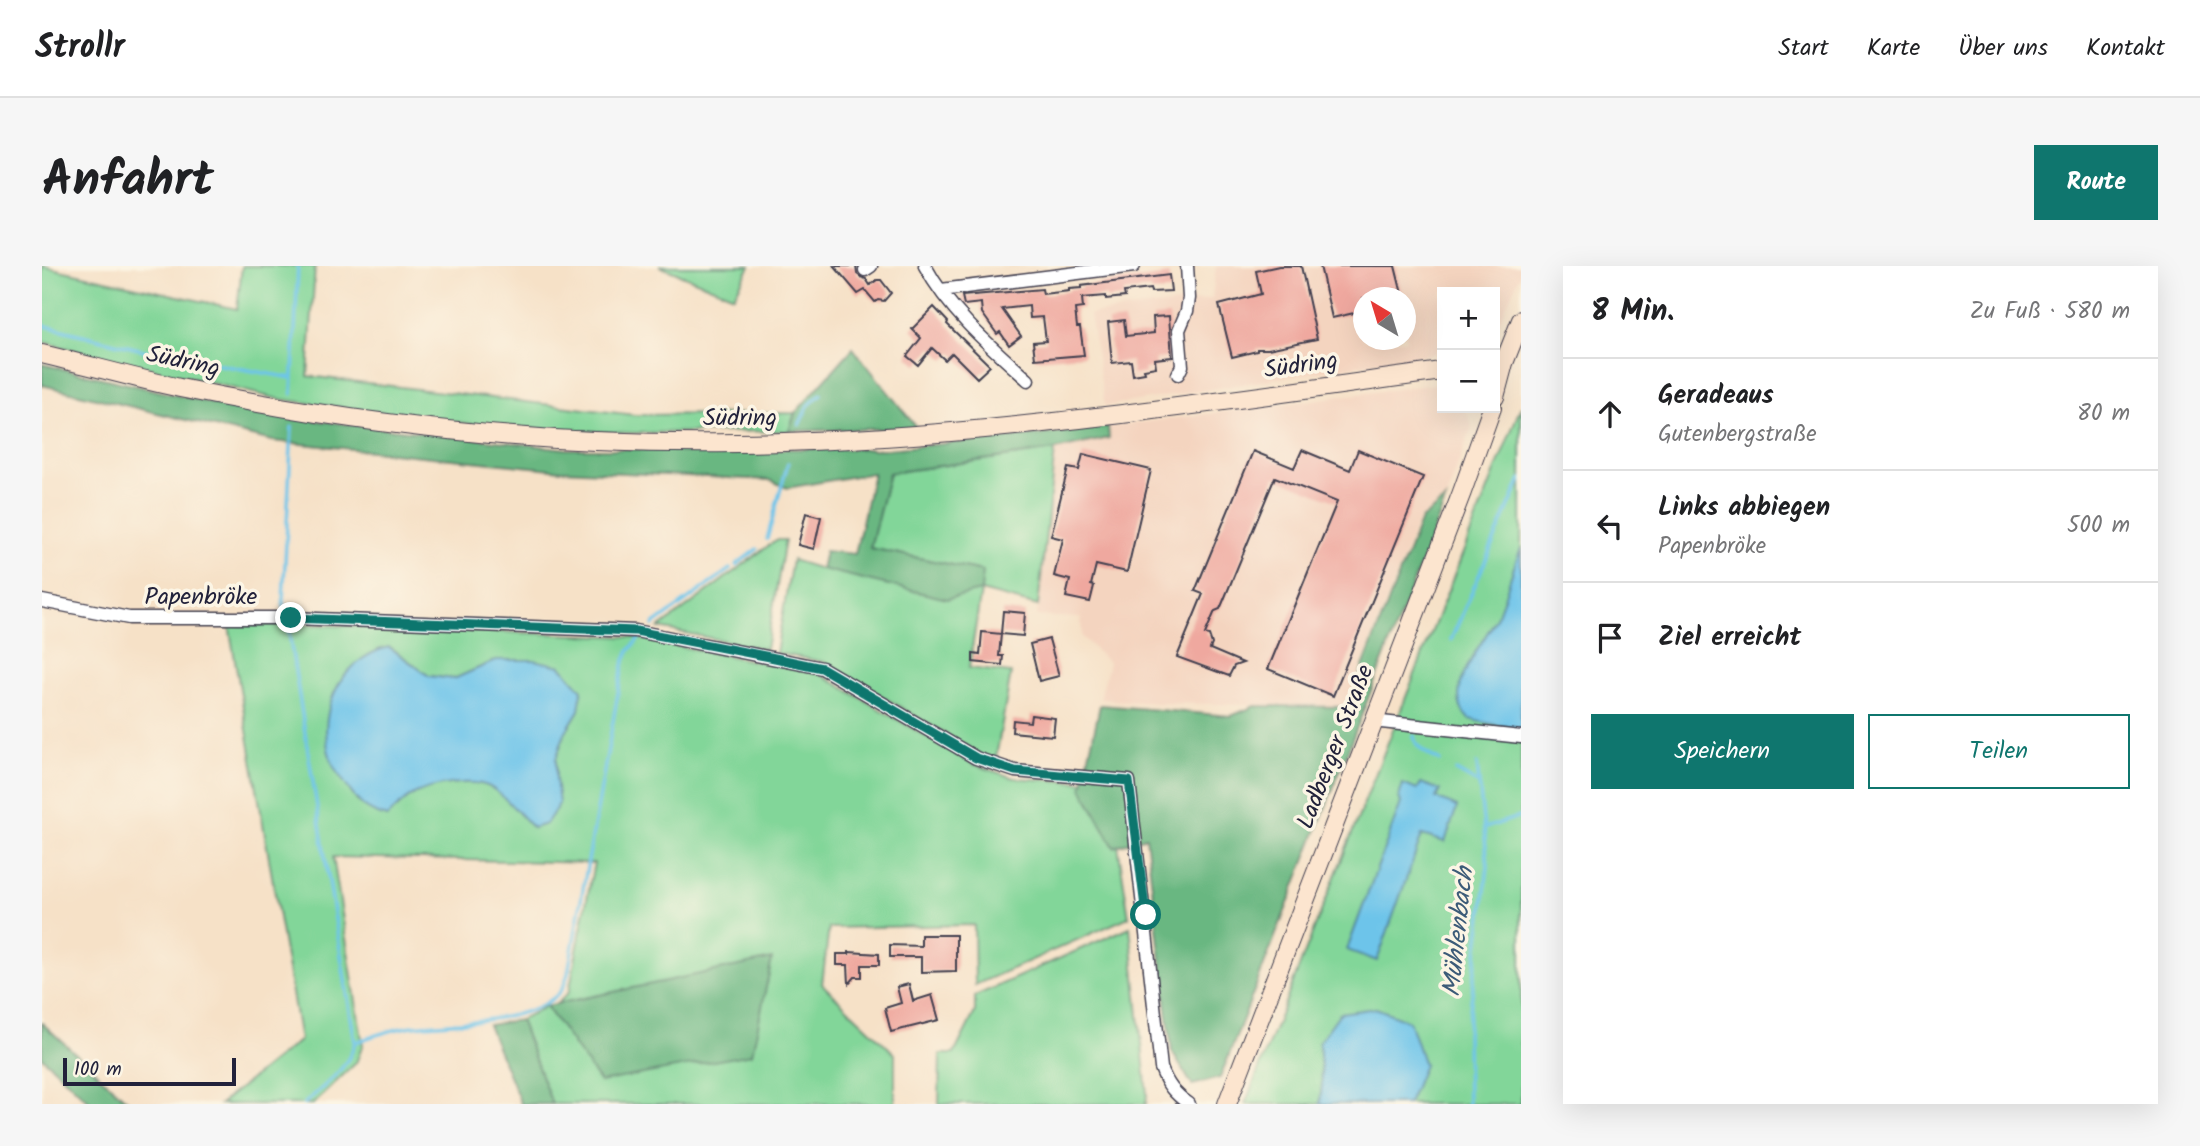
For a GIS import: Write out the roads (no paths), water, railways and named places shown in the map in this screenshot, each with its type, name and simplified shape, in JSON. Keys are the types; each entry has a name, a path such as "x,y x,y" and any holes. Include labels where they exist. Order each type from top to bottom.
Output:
{"main road":[{"path":"1500,382 1521,320"},
{"name":"Südring","path":"42,354 177,387 285,408 494,434 616,442 833,441 1038,425 1437,372"},
{"name":"Ladberger Straße","path":"1227,1104 1487,413"}],"street":[{"path":"925,266 976,333 1028,380"},
{"path":"941,290 1134,266"},
{"path":"1178,374 1182,366 1180,330 1189,298 1187,266"},
{"name":"Papenbröke","path":"42,601 129,618 286,618 636,631 822,668 976,758 996,766 1015,771 1129,781 1161,1068 1174,1094 1189,1104"},
{"path":"1372,721 1521,737"}],"water":[{"path":"1521,549 1521,729 1471,720 1461,707 1459,694 1468,667 1497,616"},
{"path":"389,647 429,676 454,679 497,660 534,660 561,666 582,690 579,710 565,733 556,759 559,804 546,824 533,828 496,791 482,784 442,785 423,790 408,798 387,817 373,812 358,801 334,767 328,749 328,711 343,678 356,664"},
{"path":"1421,783 1440,790 1436,798 1457,807 1445,842 1422,835 1377,961 1347,950 1401,803 1399,797 1403,784 1417,790"},
{"path":"1376,1008 1409,1021 1424,1065 1408,1104 1320,1104 1322,1083 1319,1042 1340,1013"}],"waterway":[{"path":"292,394 298,266"},
{"path":"42,325 155,353 292,378"},
{"path":"799,425 808,406 821,394"},
{"path":"285,614 283,601 292,427"},
{"path":"767,539 788,463"},
{"path":"1451,640 1521,479"},
{"path":"736,565 757,549"},
{"path":"653,625 730,569"},
{"path":"287,621 355,1042 341,1069 304,1104"},
{"path":"356,1042 413,1026 511,1016 546,1003 561,991 568,973 623,665 639,638"},
{"path":"1414,736 1420,748 1440,761"},
{"name":"Mühlenbach","path":"1468,1104 1467,1034 1488,866 1477,764"},
{"path":"1456,771 1479,784"},
{"path":"1485,828 1521,816"}]}
